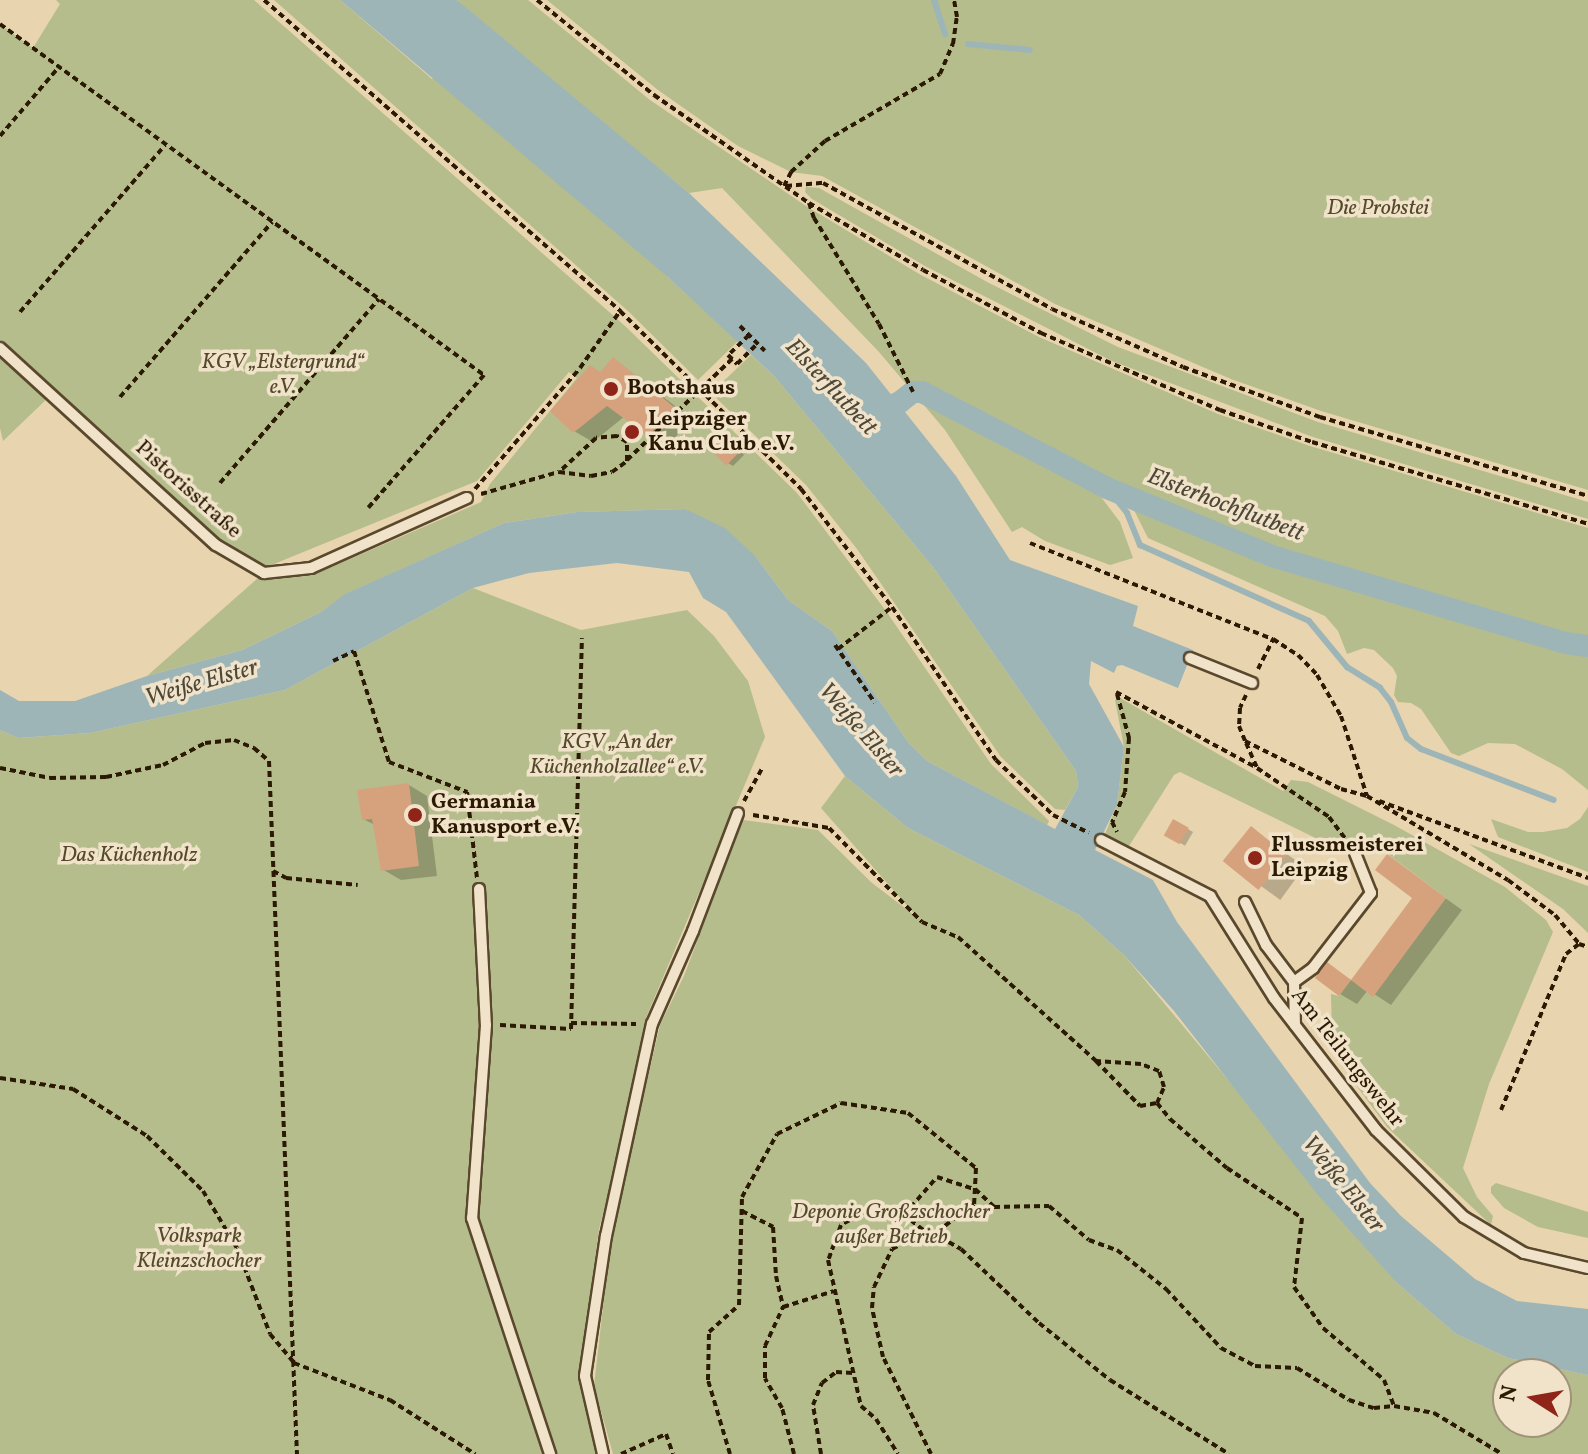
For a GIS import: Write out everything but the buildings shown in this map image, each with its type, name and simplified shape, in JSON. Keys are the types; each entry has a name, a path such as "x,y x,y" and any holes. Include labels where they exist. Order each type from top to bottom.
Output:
{"lane":[{"name":"Pistorisstraße","path":"0,348 216,545 264,573 311,568 467,498"},
{"path":"1190,658 1252,683"},
{"path":"603,1454 585,1376 606,1236 652,1024 693,931 738,813"},
{"name":"Am Teilungswehr","path":"1101,840 1210,896 1295,1025 1376,1130 1464,1217 1524,1253 1588,1268"},
{"path":"1294,982 1313,968 1371,893 1355,853"},
{"path":"479,889 486,1025 472,1218 550,1454"},
{"path":"1245,902 1266,945 1294,982 1295,1025"}],"path":[{"path":"264,0 620,311 801,489 892,607 996,760 1059,818 1101,840"},
{"path":"537,0 654,95 809,203 992,308 1173,392 1312,442 1588,524"},
{"path":"784,186 791,172 825,141 940,74 953,44 957,17 954,0"},
{"path":"0,24 484,375 368,508"},
{"path":"0,136 59,67"},
{"path":"20,312 166,144"},
{"path":"784,186 823,183 1040,303 1183,367 1320,417 1588,496"},
{"path":"809,203 814,218 879,324 913,392"},
{"path":"120,397 272,222"},
{"path":"220,483 379,299"},
{"path":"467,498 580,368 620,311"},
{"path":"740,326 765,351"},
{"path":"749,335 728,355 737,364 758,343"},
{"path":"467,498 559,472 591,476 612,472 732,359"},
{"path":"559,472 596,438 617,436 627,442 627,461"},
{"path":"1030,543 1273,639 1298,655 1317,675 1341,716 1367,796 1508,880 1555,915 1579,944 1588,947"},
{"path":"875,703 836,647 892,607"},
{"path":"486,1025 571,1029 582,638"},
{"path":"1257,768 1239,726 1240,708 1273,639"},
{"path":"333,661 354,651 389,762 467,792 479,889"},
{"path":"1114,846 1118,834 1112,822 1125,792 1129,756 1129,738 1116,692 1257,768 1329,817 1355,853"},
{"path":"0,768 50,778 106,777 163,765 205,743 234,740 254,748 269,761 297,1454"},
{"path":"1245,741 1341,789 1588,878"},
{"path":"763,767 738,813 829,828 922,922 958,937 1096,1061 1140,1106 1157,1103"},
{"path":"273,871 286,878 358,885"},
{"path":"1501,1110 1566,954 1579,944"},
{"path":"571,1023 652,1024"},
{"path":"1096,1061 1141,1064 1159,1071 1164,1087 1157,1103"},
{"path":"0,1078 73,1089 147,1136 203,1191 237,1248 270,1334 294,1363 390,1400 475,1454"},
{"path":"730,1454 708,1380 709,1332 739,1305 742,1197 777,1134 841,1103 908,1113 976,1168 974,1204 931,1236 919,1235 892,1249 874,1287 872,1308 883,1357 931,1454"},
{"path":"1157,1103 1170,1119 1227,1168 1302,1218 1294,1287 1323,1328 1384,1380 1394,1406"},
{"path":"904,1215 937,1177 975,1189 994,1207 1049,1206 1089,1240 1117,1250 1166,1289 1221,1348 1255,1366 1297,1368 1349,1400 1374,1408 1394,1406 1434,1413 1502,1454"},
{"path":"898,1454 876,1419 861,1406 828,1260 841,1225 867,1211 886,1207 904,1215 931,1236 961,1249 1039,1323 1110,1380 1229,1454"},
{"path":"742,1211 773,1227 776,1276 783,1307 765,1346 765,1378 782,1408 794,1454"},
{"path":"783,1307 834,1291"},
{"path":"821,1454 813,1405 822,1383 836,1372 853,1373"},
{"path":"621,1454 666,1434 673,1454"},
{"path":"639,1446 643,1454"}],"green space":[{"name":"KGV „Elstergrund“ e.V.","path":"56,0 254,0 624,325 797,493 886,611 991,764 1049,821 1047,825 927,761 908,742 832,631 788,600 756,557 685,509 577,512 504,523 346,594 321,612 242,650 147,676 259,577 311,576 481,502 490,484 577,378 569,372 477,481 274,564 264,573 240,562 52,394 3,441 0,428 0,24 33,48 60,4"},
{"path":"274,0 340,0 432,79 481,21 457,0 528,0 650,100 806,206 921,275 1039,337 1218,414 1310,446 1588,528 1588,790 1562,769 1515,744 1488,743 1459,756 1451,753 1421,709 1411,703 1398,702 1394,695 1397,676 1374,650 1364,648 1347,654 1338,631 1325,616 1148,538 1135,512 1121,496 1098,486 1098,493 1120,522 1133,558 1110,565 1045,541 1022,527 1012,532 945,430 879,352 722,188 689,193 563,90 668,277 738,341 698,380 628,311"},
{"name":"Die Probstei","path":"547,0 1588,0 1588,490 1321,411 1231,379 1055,304 822,176 791,172 738,146 658,90"},
{"path":"806,187 819,188 989,283 1118,347 1318,422 1588,502 1588,519 1313,437 1112,361 925,266 812,199 805,192"},
{"path":"751,355 774,376 933,567 1076,771 1078,787 1065,810 1055,809 1001,757 857,549 806,485 711,393"},
{"path":"473,588 581,630 687,610 714,636 748,681 765,737 645,1020 624,1132 599,1229 579,1377 596,1454 0,1454 0,730 18,738 90,733 285,690"},
{"path":"1120,698 1283,791 1291,780 1308,782 1394,825 1505,887 1546,920 1553,932 1489,1084 1463,1168 1477,1197 1493,1216 1491,1225 1387,1127 1336,1058 1332,1034 1331,994 1339,996 1351,980 1373,996 1446,898 1385,852 1355,853 1338,849 1180,772 1174,775 1129,846 1105,834 1117,805 1124,747 1115,700"},
{"name":"Deponie Großzschocher außer Betrieb","path":"845,776 908,828 1079,915 1124,955 1397,1283 1456,1334 1508,1358 1492,1358 1492,1438 1572,1438 1572,1372 1588,1375 1588,1454 613,1454 594,1386 611,1237 660,1025 684,976 743,820 818,830 872,883 918,918 821,808"},
{"path":"1588,807 1588,872 1498,837 1491,819 1528,832 1543,832 1567,828 1580,819"},
{"path":"1469,844 1588,886 1588,933 1563,909"},
{"path":"1496,1183 1588,1212 1588,1238 1538,1227 1504,1208 1491,1193 1491,1187"}],"water":[{"path":"340,0 457,0 689,193 866,363 956,476 1010,560 1138,606 1133,626 1193,650 1178,688 1122,665 1117,666 1114,673 1091,661 1089,684 1124,747 1117,805 1095,850 1153,880 1177,922 1370,1183 1401,1216 1475,1279 1517,1301 1588,1309 1588,1375 1572,1372 1572,1358 1508,1358 1456,1334 1397,1283 1318,1195 1174,1011 1124,955 1079,915 908,828 845,776 726,612 703,598 689,572 617,563 529,573 473,588 285,690 90,733 18,738 0,730 0,690 19,701 75,701 147,676 242,650 321,612 345,594 504,523 577,512 685,509 725,528 756,557 788,600 832,631 908,742 927,761 1055,829 1078,787 1076,771 933,567 774,376 668,277"}],"waterway":[{"path":"934,0 945,34"},
{"path":"968,44 1030,50"},
{"name":"Elsterhochflutbett","path":"872,413 900,402 913,392 922,392 1107,488 1272,556 1566,643 1588,646"},
{"path":"1107,488 1127,513 1140,545 1309,621 1347,667 1380,688 1391,702 1407,738 1421,749 1554,800"}],"place":[{"name":"Bootshaus","path":"611,389"},
{"name":"Leipziger Kanu Club e.V.","path":"632,432"},
{"name":"Germania Kanusport e.V.","path":"415,815"},
{"name":"Flussmeisterei Leipzig","path":"1255,858"}],"water label":[{"name":"Elsterflutbett","path":"830,388"},
{"name":"Weiße Elster","path":"202,684"},
{"name":"Weiße Elster","path":"860,731"},
{"name":"Weiße Elster","path":"1342,1185"}],"park label":[{"name":"KGV „An der Küchenholzallee“ e.V.","path":"617,754"},
{"name":"Das Küchenholz","path":"129,856"},
{"name":"Volkspark Kleinzschocher","path":"199,1248"}]}
